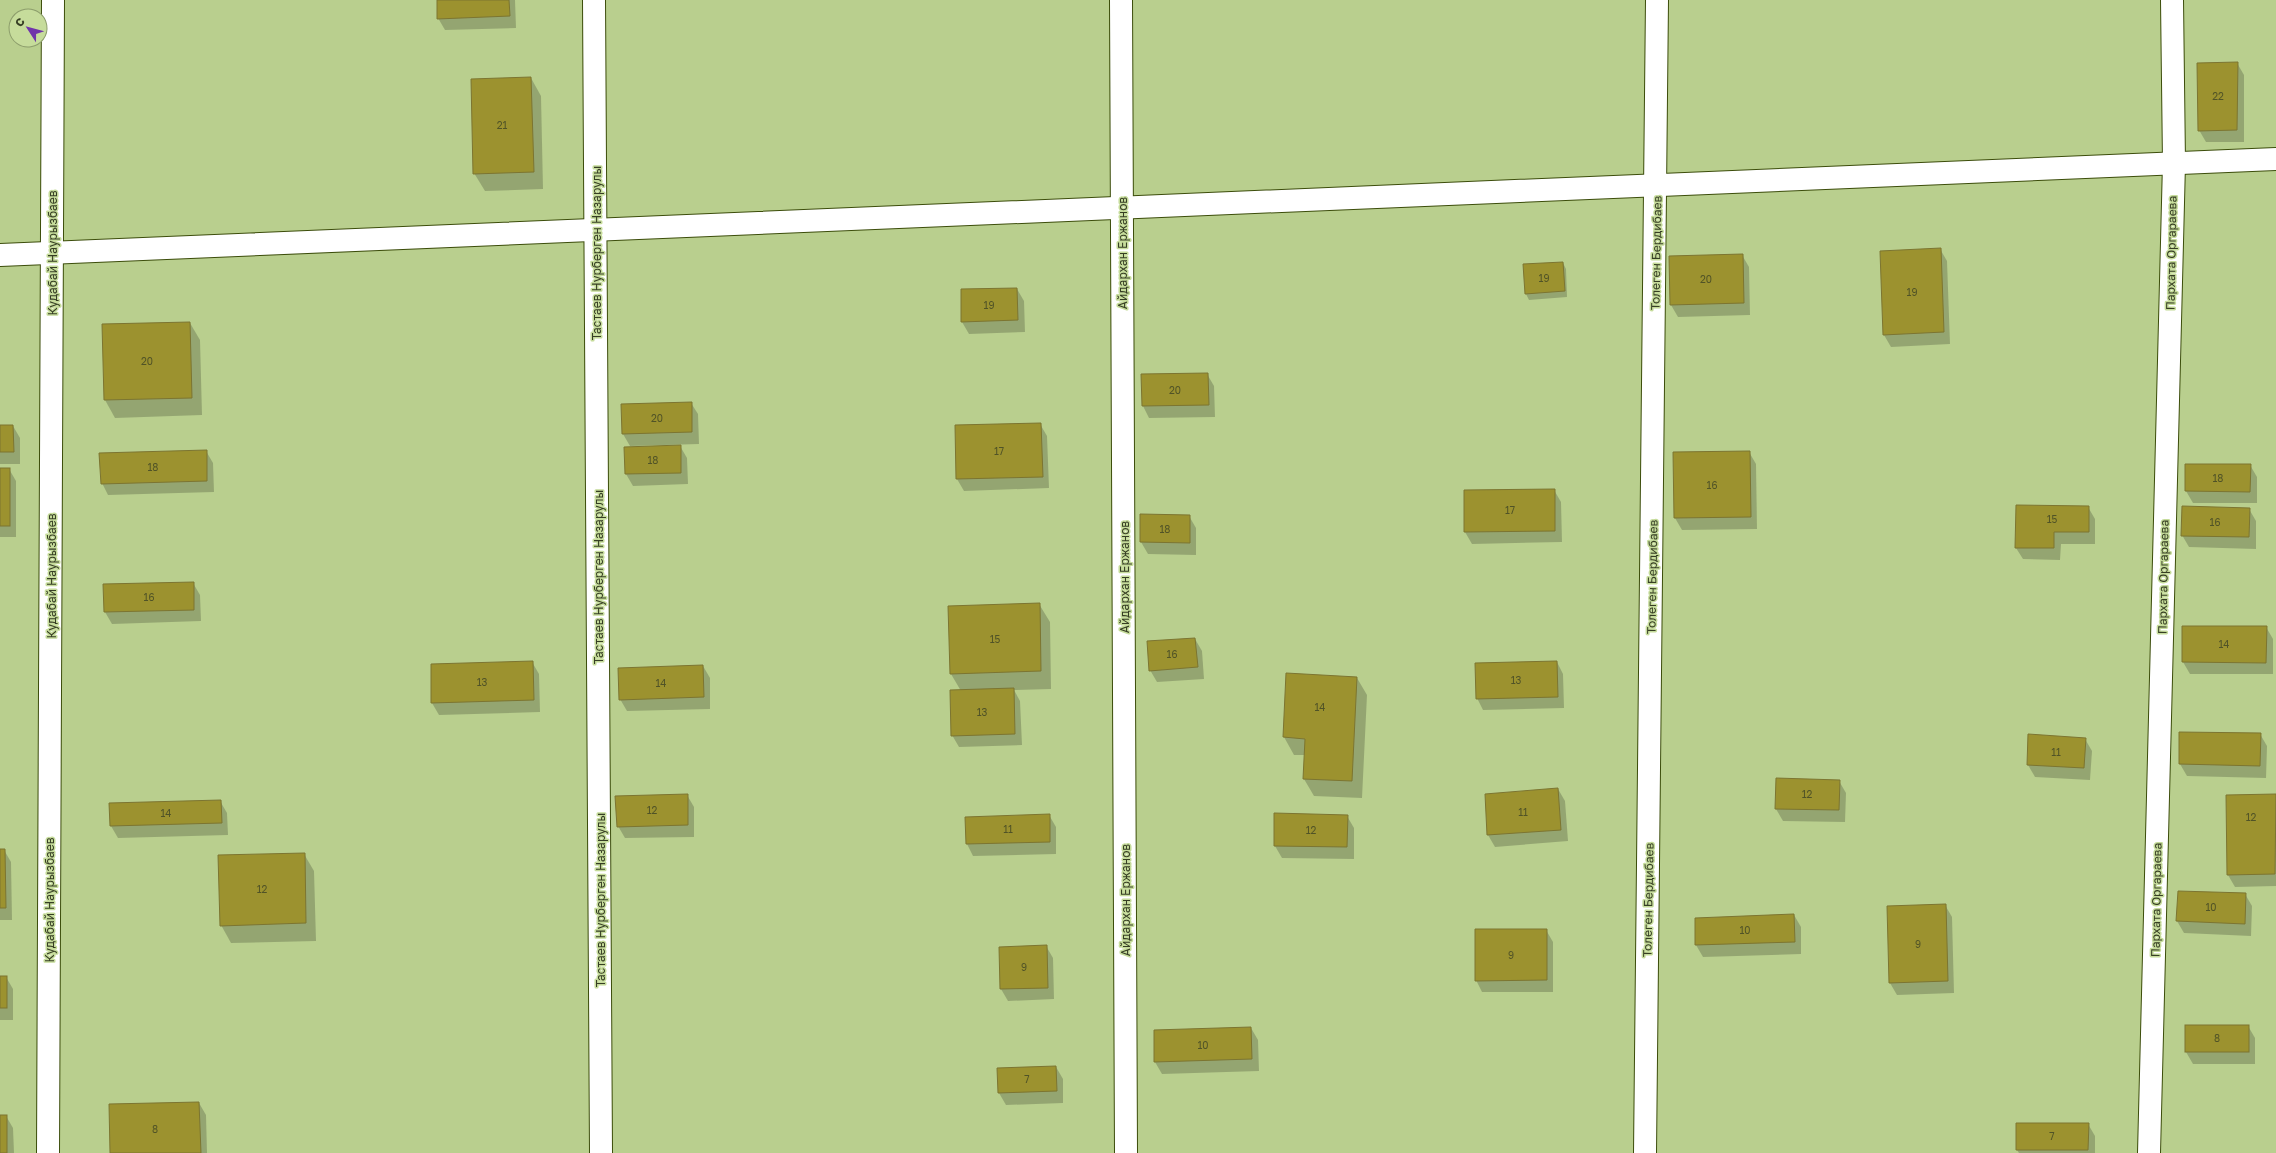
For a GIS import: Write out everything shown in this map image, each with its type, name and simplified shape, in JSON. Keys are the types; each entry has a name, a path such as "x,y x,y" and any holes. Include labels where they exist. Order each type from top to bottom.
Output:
{"street":[{"name":"Кудабай Наурызбаев","path":"48,1153 54,0"},
{"name":"Тастаев Нурберген Назарулы","path":"594,0 601,1153"},
{"name":"Айдархан Ержанов","path":"1121,0 1126,1153"},
{"name":"Толеген Бердибаев","path":"1646,1153 1657,0"},
{"name":"Пархата Оргараева","path":"2149,1153 2174,163 2172,0"},
{"path":"0,255 2276,159"}],"building":[{"path":"437,0 509,0 510,16 437,19"},
{"path":"2238,62 2237,130 2198,131 2197,63"},
{"path":"531,77 534,172 473,174 471,79"},
{"path":"1941,248 1944,332 1883,335 1880,251"},
{"path":"1743,254 1744,303 1670,305 1669,256"},
{"path":"1563,262 1565,291 1525,294 1523,264"},
{"path":"1017,288 1018,320 961,322 961,289"},
{"path":"190,322 192,398 104,400 102,324"},
{"path":"1208,373 1209,405 1142,406 1141,374"},
{"path":"692,402 692,432 622,434 621,404"},
{"path":"1041,423 1043,477 956,479 955,425"},
{"path":"0,425 13,425 14,452 0,452"},
{"path":"681,445 681,473 625,474 624,447"},
{"path":"207,450 207,481 101,484 99,453"},
{"path":"1750,451 1751,517 1674,518 1673,452"},
{"path":"2185,464 2251,464 2250,492 2185,491"},
{"path":"0,468 10,468 10,526 0,526"},
{"path":"1555,489 1555,531 1464,532 1464,490"},
{"path":"2016,505 2089,506 2089,532 2054,532 2054,548 2015,548"},
{"path":"2182,506 2250,508 2249,537 2181,536"},
{"path":"1140,514 1190,515 1190,543 1140,542"},
{"path":"194,582 194,610 104,612 103,584"},
{"path":"1040,603 1041,671 950,674 948,606"},
{"path":"2182,626 2267,626 2266,663 2182,662"},
{"path":"1195,638 1198,667 1149,671 1147,641"},
{"path":"533,661 534,700 431,703 431,664"},
{"path":"1557,661 1558,697 1476,699 1475,663"},
{"path":"703,665 704,697 619,700 618,668"},
{"path":"1286,673 1357,677 1352,781 1303,779 1305,739 1283,737"},
{"path":"1014,688 1015,734 951,736 950,690"},
{"path":"2179,732 2261,733 2260,766 2179,764"},
{"path":"2028,734 2086,738 2084,768 2027,765"},
{"path":"1776,778 1840,780 1839,810 1775,809"},
{"path":"1558,788 1561,830 1487,835 1485,794"},
{"path":"688,794 688,825 617,827 615,796"},
{"path":"2276,794 2275,874 2227,875 2226,795"},
{"path":"221,800 222,823 110,826 109,803"},
{"path":"1274,813 1348,815 1347,847 1274,846"},
{"path":"1050,814 1050,842 966,844 965,817"},
{"path":"0,849 5,849 6,908 0,908"},
{"path":"305,853 306,923 220,926 218,855"},
{"path":"2178,891 2246,893 2245,924 2176,921"},
{"path":"1946,904 1948,981 1889,983 1887,906"},
{"path":"1794,914 1795,942 1695,945 1695,918"},
{"path":"1475,929 1547,929 1547,980 1475,981"},
{"path":"1047,945 1048,988 1000,989 999,947"},
{"path":"0,976 7,976 7,1008 0,1008"},
{"path":"2185,1025 2249,1025 2249,1052 2185,1052"},
{"path":"1251,1027 1252,1059 1154,1062 1154,1030"},
{"path":"1056,1066 1057,1091 998,1093 997,1068"},
{"path":"199,1102 201,1153 110,1153 109,1104"},
{"path":"0,1115 7,1115 7,1153 0,1153"},
{"path":"2016,1123 2089,1123 2088,1150 2016,1150"}]}
